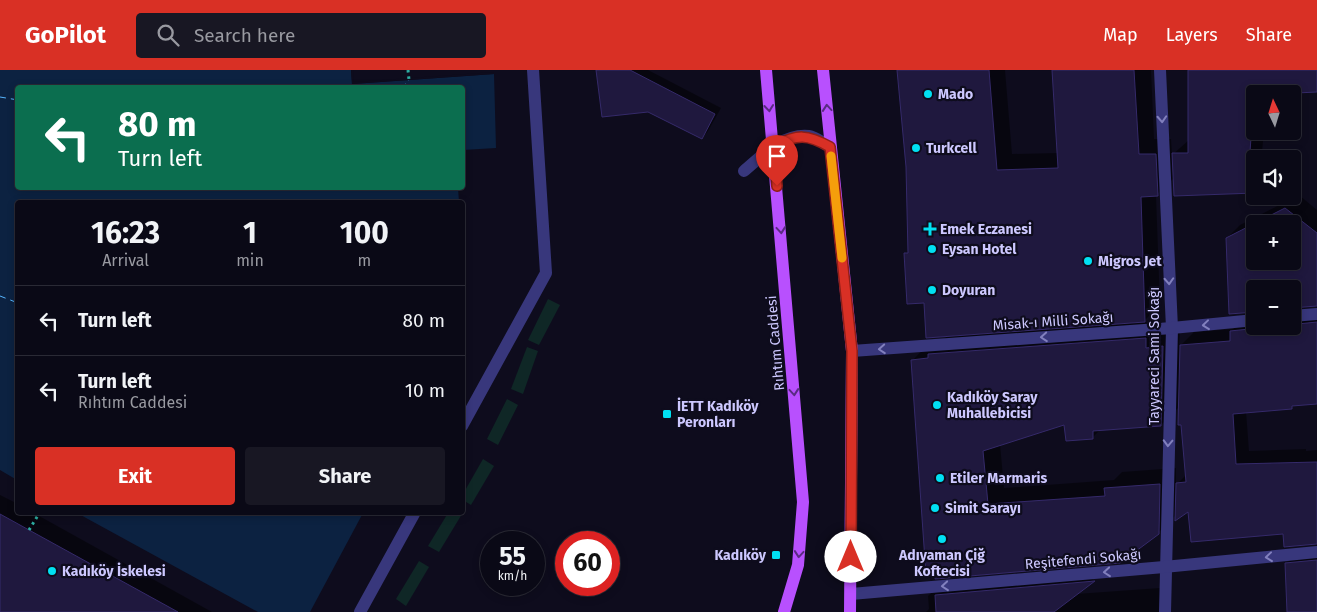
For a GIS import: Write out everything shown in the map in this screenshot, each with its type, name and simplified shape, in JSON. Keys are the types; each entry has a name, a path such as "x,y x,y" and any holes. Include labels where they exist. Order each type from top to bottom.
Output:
{"main road":[{"name":"Rıhtım Caddesi","path":"766,70 803,502 798,565 784,612"},
{"path":"823,70 852,351 850,612"}],"street":[{"path":"465,421 546,273 534,70"},
{"name":"Tayyareci Sami Sokağı","path":"1160,70 1172,328 1164,568 1165,612"},
{"path":"744,171 774,146 790,138 810,136 830,147"},
{"path":"1301,315 1317,314"},
{"name":"Misak-ı Milli Sokağı","path":"852,351 1246,321"},
{"path":"360,612 413,515"},
{"name":"Reşitefendi Sokağı","path":"851,594 1164,568 1317,552"}],"path":[{"path":"408,70 409,80"},
{"path":"30,530 38,515"}],"green space":[{"path":"548,299 560,305 539,345 528,340"},
{"path":"527,347 538,351 523,394 511,389"},
{"path":"507,399 518,405 498,445 487,439"},
{"path":"483,459 494,466 471,505 465,501 465,490"},
{"path":"447,515 461,515 439,552 428,546"},
{"path":"419,561 429,567 406,606 396,599"}],"water":[{"path":"0,70 351,70 352,84 494,74 496,148 465,150 465,85 15,85 15,190 458,190 459,200 15,200 15,479 0,470"},
{"path":"81,515 362,515 310,612 258,612"}],"pier":[{"path":"351,70 353,70 354,82 494,72 494,74 352,84"}],"building":[{"path":"596,70 630,70 715,114 702,139 648,112 602,117"},
{"path":"897,70 989,70 997,170 1058,168 1052,70 1134,70 1139,154 1156,154 1158,196 1141,197 1145,322 926,338 924,303 907,304 904,253 908,253 906,167"},
{"path":"1188,70 1317,70 1317,92 1301,93 1301,85 1246,85 1246,140 1251,140 1250,150 1246,150 1246,193 1174,196 1172,153 1188,153"},
{"path":"1285,208 1294,215 1271,215"},
{"path":"1301,220 1317,233 1317,306 1301,307 1301,280 1246,280 1246,313 1229,314 1226,238 1246,228 1246,270 1301,270"},
{"path":"1317,322 1317,404 1292,406 1292,409 1233,414 1236,464 1317,462 1317,544 1284,547 1283,534 1191,542 1188,512 1175,521 1176,483 1186,482 1181,425 1178,425 1180,345 1230,341 1230,331 1246,329 1246,335 1301,335 1301,324"},
{"path":"1146,338 1146,348 1163,346 1161,426 1093,431 1093,439 1066,441 1064,425 983,451 988,504 1105,496 1104,488 1160,484 1159,534 1120,563 935,579 935,574 926,575 911,360 928,358 928,354"},
{"name":"Kadıköy İskelesi","path":"0,514 29,530 178,612 0,612"},
{"path":"1317,560 1317,612 1287,612 1285,563"},
{"path":"1095,581 1054,612 936,612 935,595"}],"ferry route":[{"path":"404,85 409,80"},
{"path":"0,97 15,100"},
{"path":"0,296 15,302"}],"slow traffic":[{"path":"831,156 842,258"}],"place":[{"name":"Mado","path":"928,94"},
{"name":"Turkcell","path":"916,148"},
{"name":"Emek Eczanesi","path":"930,229"},
{"name":"Eysan Hotel","path":"932,249"},
{"name":"Migros Jet","path":"1088,261"},
{"name":"Doyuran","path":"932,290"},
{"name":"Kadıköy Saray Muhallebicisi","path":"937,405"},
{"name":"İETT Kadıköy Peronları","path":"667,414"},
{"name":"Etiler Marmaris","path":"940,478"},
{"name":"Simit Sarayı","path":"935,508"},
{"name":"Adıyaman Çiğ Koftecisi","path":"942,539"},
{"name":"Kadıköy","path":"776,555"},
{"name":"Kadıköy İskelesi","path":"52,571"}],"route":[{"path":"777,186 774,146 790,138 810,136 830,147 852,351 851,557"}]}
